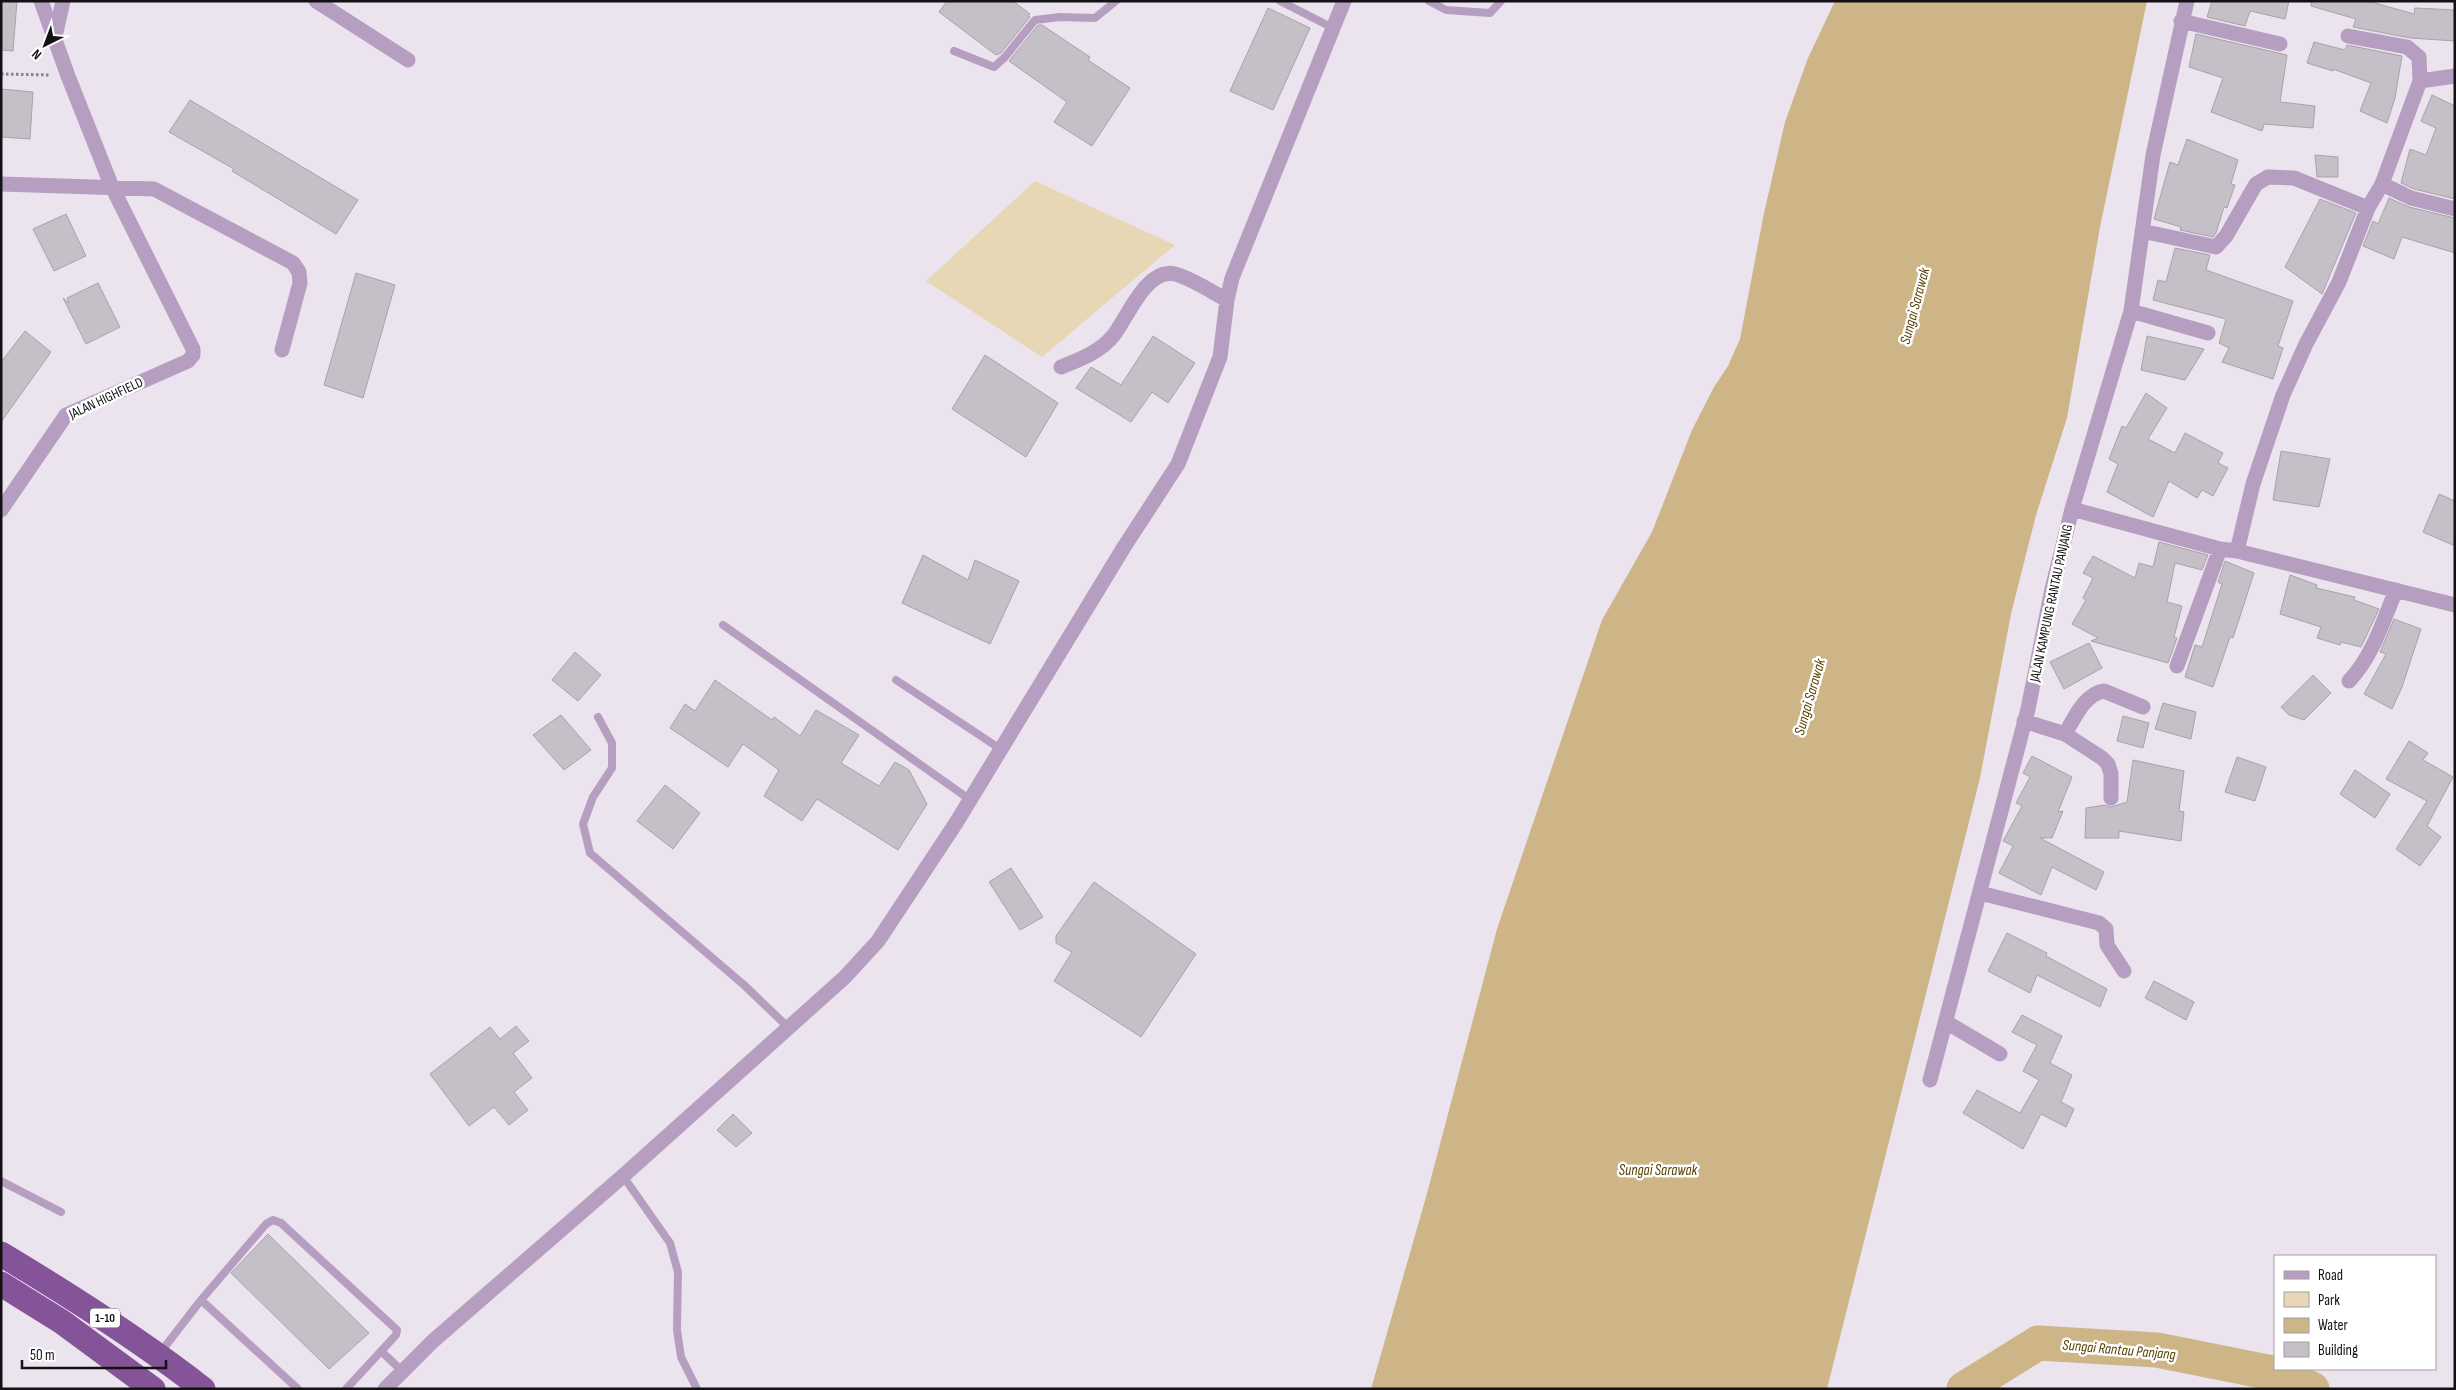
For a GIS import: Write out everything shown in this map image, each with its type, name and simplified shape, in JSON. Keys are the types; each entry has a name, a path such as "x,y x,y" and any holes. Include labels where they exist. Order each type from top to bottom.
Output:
{"highway":[{"name":"1-10","path":"1,1254 76,1299 159,1354 203,1389"},
{"name":"1-10","path":"1,1284 62,1322 153,1389"}],"street":[{"path":"41,1 54,41 112,187"},
{"path":"54,41 63,1"},
{"path":"316,1 408,60"},
{"path":"385,1389 440,1334 623,1176 789,1028 845,977 878,941 969,799 1124,546 1178,464 1220,357 1227,300 1232,278 1344,1"},
{"path":"2072,509 2131,311 2153,155 2181,21 2187,1"},
{"path":"2181,21 2280,44"},
{"path":"2237,551 2253,484 2282,395 2306,344 2339,282 2368,208 2382,184 2420,81 2419,57 2407,47 2348,36"},
{"path":"2420,81 2455,76"},
{"path":"2142,231 2216,247 2226,236 2256,184 2268,177 2294,178 2368,208"},
{"path":"1,184 154,189 293,263 299,272 300,283 282,350"},
{"path":"2382,184 2411,198 2455,209"},
{"name":"JALAN HIGHFIELD","path":"1,510 66,415 188,361 193,355 193,349 112,187"},
{"path":"1061,367 1081,360 1113,337 1142,290 1159,277 1174,274 1227,300"},
{"path":"2131,311 2208,333"},
{"name":"JALAN KAMPUNG RANTAU PANJANG","path":"1930,1080 2024,721 2052,590 2072,509 2220,549 2237,551 2455,606"},
{"path":"2177,666 2220,549"},
{"path":"2349,681 2359,671 2372,649 2396,590"},
{"path":"2065,734 2082,706 2097,692 2104,691 2143,707"},
{"path":"2024,721 2065,734 2108,764 2111,774 2111,798"},
{"path":"1980,893 2099,923 2106,928 2107,944 2124,972"},
{"path":"1946,1022 2000,1054"}],"lane":[{"path":"954,52 994,67 1005,57 1035,20 1060,17 1095,18 1116,1"},
{"path":"1280,1 1333,28"},
{"path":"1429,1 1446,10 1490,13 1501,1"},
{"path":"723,626 969,799"},
{"path":"896,680 999,748"},
{"path":"598,717 612,743 612,768 593,797 583,824 590,853 744,985 789,1028"},
{"path":"623,1176 670,1243 678,1272 676,1330 680,1357 697,1389"},
{"path":"1,1182 60,1212"},
{"path":"159,1354 201,1300 266,1224 273,1220 281,1223 397,1330 396,1335 346,1389"},
{"path":"201,1300 298,1389"},
{"path":"381,1351 402,1371"}],"path":[{"path":"1,74 68,76"}],"green space":[{"path":"1035,181 1175,245 1042,357 926,281"}],"water":[{"name":"Sungai Sarawak","path":"1835,1 2147,1 2100,227 2067,418 2036,515 2011,614 1980,778 1827,1389 1371,1389 1426,1197 1497,929 1602,620 1652,532 1692,430 1714,387 1728,366 1740,339 1764,213 1785,122 1808,58"}],"building":[{"path":"1,1 17,1 13,51 1,50"},
{"path":"947,1 1013,1 1030,14 1028,16 1030,17 1001,53 996,55 939,12"},
{"path":"2212,1 2289,1 2285,19 2250,11 2245,26 2207,17"},
{"path":"2311,1 2368,1 2414,14 2415,8 2455,10 2455,41 2410,38 2353,27 2356,19 2311,6"},
{"path":"1268,8 1310,28 1273,110 1230,91"},
{"path":"1038,25 1042,25 1090,57 1088,60 1130,88 1092,146 1054,122 1067,102 1009,61"},
{"path":"2196,34 2287,55 2280,102 2315,106 2313,128 2264,124 2262,131 2211,112 2223,78 2189,67"},
{"path":"2314,42 2345,50 2347,45 2402,56 2395,98 2387,123 2360,111 2371,83 2333,69 2333,71 2307,63"},
{"path":"1,89 33,92 30,139 1,137"},
{"path":"2432,95 2455,106 2455,199 2414,189 2401,183 2410,149 2426,155 2436,128 2421,121"},
{"path":"190,100 358,200 336,234 232,171 234,169 169,132"},
{"path":"2187,139 2238,160 2231,184 2235,185 2227,208 2224,207 2213,237 2180,230 2181,227 2154,219 2170,162 2178,165"},
{"path":"2315,155 2338,157 2338,177 2317,177"},
{"path":"2389,198 2409,207 2455,218 2455,253 2402,237 2394,259 2363,246 2373,221 2378,224"},
{"path":"2320,199 2356,213 2322,294 2285,267"},
{"path":"66,214 86,256 54,271 33,229"},
{"path":"2175,248 2210,255 2206,270 2293,301 2278,346 2283,348 2273,379 2222,362 2229,348 2219,343 2226,319 2153,300 2158,280 2166,282"},
{"path":"356,273 395,285 363,398 324,385"},
{"path":"98,283 120,327 86,344 63,298 69,303 67,298"},
{"path":"25,331 51,352 1,422 1,362"},
{"path":"1153,336 1195,363 1168,403 1152,392 1131,422 1076,388 1091,367 1121,385"},
{"path":"2147,336 2204,349 2185,380 2141,370"},
{"path":"985,355 1058,403 1026,457 952,409"},
{"path":"2146,393 2167,408 2148,439 2175,453 2185,433 2223,453 2218,463 2228,468 2213,496 2202,490 2197,498 2169,481 2153,517 2107,492 2118,464 2109,459 2122,426 2126,428"},
{"path":"2281,451 2330,459 2319,507 2273,500"},
{"path":"2439,494 2455,501 2455,546 2423,532"},
{"path":"2159,542 2208,555 2202,570 2175,563 2167,602 2182,606 2174,637 2177,638 2168,663 2091,641 2098,638 2072,624 2086,600 2083,598 2093,578 2083,573 2093,556 2135,578 2139,563 2153,567"},
{"path":"923,555 968,580 975,560 1019,581 990,644 902,603"},
{"path":"2225,561 2254,573 2233,638 2230,637 2213,687 2185,677 2195,645 2202,647 2222,584 2218,582"},
{"path":"2290,575 2317,585 2316,588 2355,597 2354,600 2379,609 2361,647 2341,642 2340,645 2317,638 2321,627 2280,614"},
{"path":"2394,619 2421,629 2402,687 2392,709 2364,694 2386,654 2380,652"},
{"path":"2089,643 2102,668 2064,689 2050,662"},
{"path":"575,652 601,675 578,701 552,680"},
{"path":"2313,675 2331,693 2304,720 2289,715 2281,707"},
{"path":"715,680 772,720 774,717 800,736 816,710 859,735 841,763 879,786 895,762 909,770 927,804 898,850 817,799 802,821 764,796 779,770 743,744 728,767 670,728 685,704 695,711"},
{"path":"2163,703 2196,712 2191,739 2155,729"},
{"path":"561,715 591,750 564,770 533,735"},
{"path":"2123,716 2149,723 2143,748 2117,741"},
{"path":"2409,741 2428,753 2423,760 2453,777 2427,826 2441,837 2420,866 2396,849 2427,801 2386,779"},
{"path":"2032,756 2072,777 2058,812 2063,811 2052,838 2040,838 2104,872 2096,890 2052,867 2041,895 1999,873 2013,846 2003,841 2022,806 2016,803 2030,777 2023,773"},
{"path":"2237,757 2266,767 2255,801 2225,792"},
{"path":"2133,760 2184,771 2179,811 2184,812 2181,841 2119,831 2119,838 2085,838 2086,808 2105,805 2111,807 2127,802"},
{"path":"2355,770 2390,794 2375,818 2340,794"},
{"path":"665,785 700,813 673,849 637,821"},
{"path":"1011,868 1043,917 1020,930 989,882"},
{"path":"1094,882 1196,954 1141,1037 1054,981 1072,952 1056,943 1056,936"},
{"path":"2007,933 2047,953 2046,956 2107,989 2100,1007 2037,975 2030,993 1988,971"},
{"path":"2154,981 2194,1002 2186,1020 2145,998"},
{"path":"2022,1015 2062,1036 2050,1063 2072,1075 2061,1102 2074,1109 2066,1127 2041,1114 2023,1149 1963,1113 1977,1090 2020,1113 2039,1080 2023,1071 2037,1045 2012,1032"},
{"path":"516,1026 529,1041 513,1053 532,1078 514,1092 528,1110 509,1125 494,1107 469,1126 430,1074 490,1027 500,1039"},
{"path":"733,1114 752,1133 736,1147 717,1130"},
{"path":"268,1234 369,1333 329,1369 231,1273"}],"waterway":[{"name":"Sungai Rantau Panjang","path":"1964,1389 2038,1343 2157,1350 2282,1375 2312,1389"}]}
